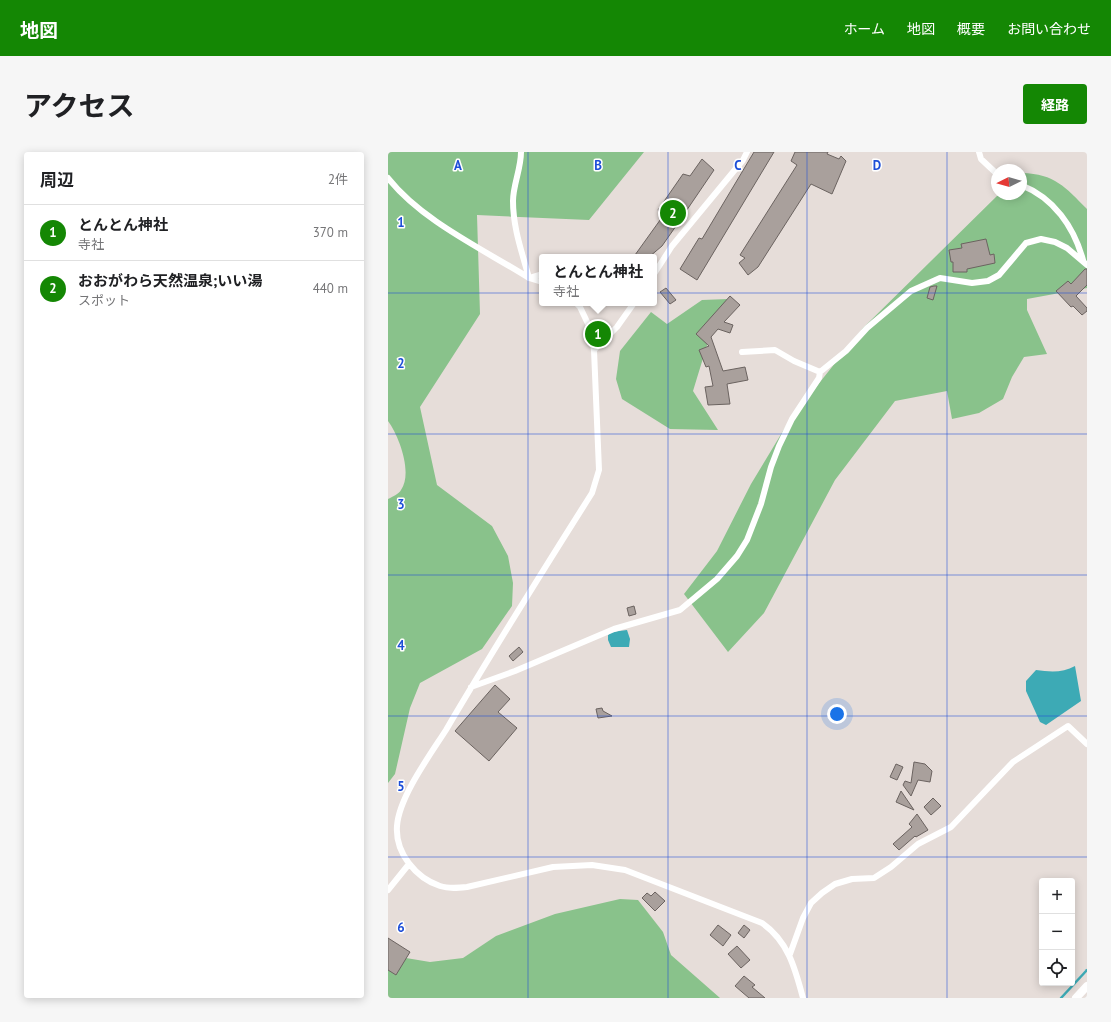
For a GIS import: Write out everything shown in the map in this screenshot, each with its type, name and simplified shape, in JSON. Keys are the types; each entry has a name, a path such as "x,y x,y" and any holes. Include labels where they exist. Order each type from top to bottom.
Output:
{"street":[{"path":"521,152 521,164 513,200 515,228 530,278"},
{"path":"657,269 672,246 702,212 743,160 747,152"},
{"path":"979,152 981,159 991,168"},
{"path":"388,178 414,205 432,218 530,278 539,281"},
{"path":"1027,188 1058,210 1070,228 1085,262"},
{"path":"471,686 515,670 614,629 680,610 717,579 737,556 747,540 761,504 770,467 779,446 792,419 819,378 820,372 846,350 867,328 911,291 940,278 972,282 988,281 999,275 1026,243 1041,239 1055,242 1067,248 1085,262"},
{"path":"530,278 539,275"},
{"path":"579,306 590,328 594,350 599,470 592,493 471,686 409,790 399,815 397,827 399,840 409,864 428,880 441,886 453,888 467,887 553,867 592,865 625,870 762,922 772,929 790,954 804,998"},
{"path":"594,350 617,327 632,306"},
{"path":"742,352 774,350 794,361 820,372"},
{"path":"790,954 803,918 812,903 822,893 835,884 852,879 874,878 891,867 918,844 951,826 1013,762 1068,726 1087,744"},
{"path":"388,890 409,864"},
{"path":"1076,998 1087,986"}],"green space":[{"path":"388,152 644,152 589,220 477,215 480,314 420,407 437,485 492,526 508,556 513,583 512,606 482,649 420,683 410,708 395,774 388,783 388,499 400,491 406,474 400,445 388,421"},
{"path":"1027,173 1043,176 1059,183 1087,209 1087,288 1027,299 1027,310 1047,354 1024,357 1012,377 1003,399 979,413 952,419 947,391 895,401 835,480 764,613 728,652 684,594 717,551 751,484 789,421 863,328 993,200 1027,200"},
{"path":"728,299 715,319 693,391 718,430 670,429 622,399 616,379 620,351 651,312 667,324 702,300"},
{"path":"620,899 638,900 663,932 671,955 720,998 388,998 388,955 430,962 463,958 496,936 555,914"}],"water":[{"path":"627,630 630,639 629,647 611,647 608,640 608,635 612,632"},
{"path":"1075,666 1081,701 1046,725 1040,722 1026,691 1026,681 1036,670 1066,670"}],"building":[{"path":"754,152 774,152 697,280 680,269 699,238 702,239"},
{"path":"795,152 828,152 827,154 839,159 841,156 846,161 832,194 811,184 758,267 748,275 739,263 745,258 740,255 797,165 791,161"},
{"path":"702,159 714,170 662,246 653,254 636,254 663,216 658,210 683,174 690,176"},
{"path":"986,239 990,255 994,254 995,263 967,269 967,272 953,272 953,262 951,262 949,250 962,248 961,244"},
{"path":"1085,269 1087,269 1087,285 1076,296 1087,308 1087,311 1082,315 1073,306 1071,307 1056,291 1068,281 1071,284"},
{"path":"937,286 933,300 927,298 930,287"},
{"path":"666,288 676,300 670,304 660,292"},
{"path":"730,296 740,305 724,322 733,325 730,333 718,329 711,337 723,371 745,367 748,380 727,384 730,404 708,405 705,387 713,386 709,366 706,367 699,350 709,346 696,334"},
{"path":"634,606 636,614 629,616 627,608"},
{"path":"519,647 523,652 513,661 509,656"},
{"path":"495,685 510,699 498,712 517,728 489,761 455,731"},
{"path":"602,708 603,711 612,716 598,718 596,709"},
{"path":"914,762 925,764 932,771 930,782 918,780 911,796 903,785 905,781 911,783"},
{"path":"896,764 903,767 897,780 890,777"},
{"path":"901,791 914,810 896,802"},
{"path":"933,798 941,806 931,815 924,807"},
{"path":"917,814 928,830 916,837 915,836 899,850 893,844 912,827 909,824"},
{"path":"655,892 665,901 655,911 642,898 647,893 651,896"},
{"path":"718,925 731,935 723,946 710,935"},
{"path":"744,925 750,930 744,938 738,933"},
{"path":"388,938 410,952 396,975 388,970"},
{"path":"737,946 750,960 741,968 728,954"},
{"path":"744,976 755,985 752,987 765,998 749,998 735,986"}],"waterway":[{"path":"1061,998 1087,970"}],"place":[{"name":"おおがわら天然温泉;いい湯","path":"673,213"},
{"name":"とんとん神社","path":"598,334"}]}
